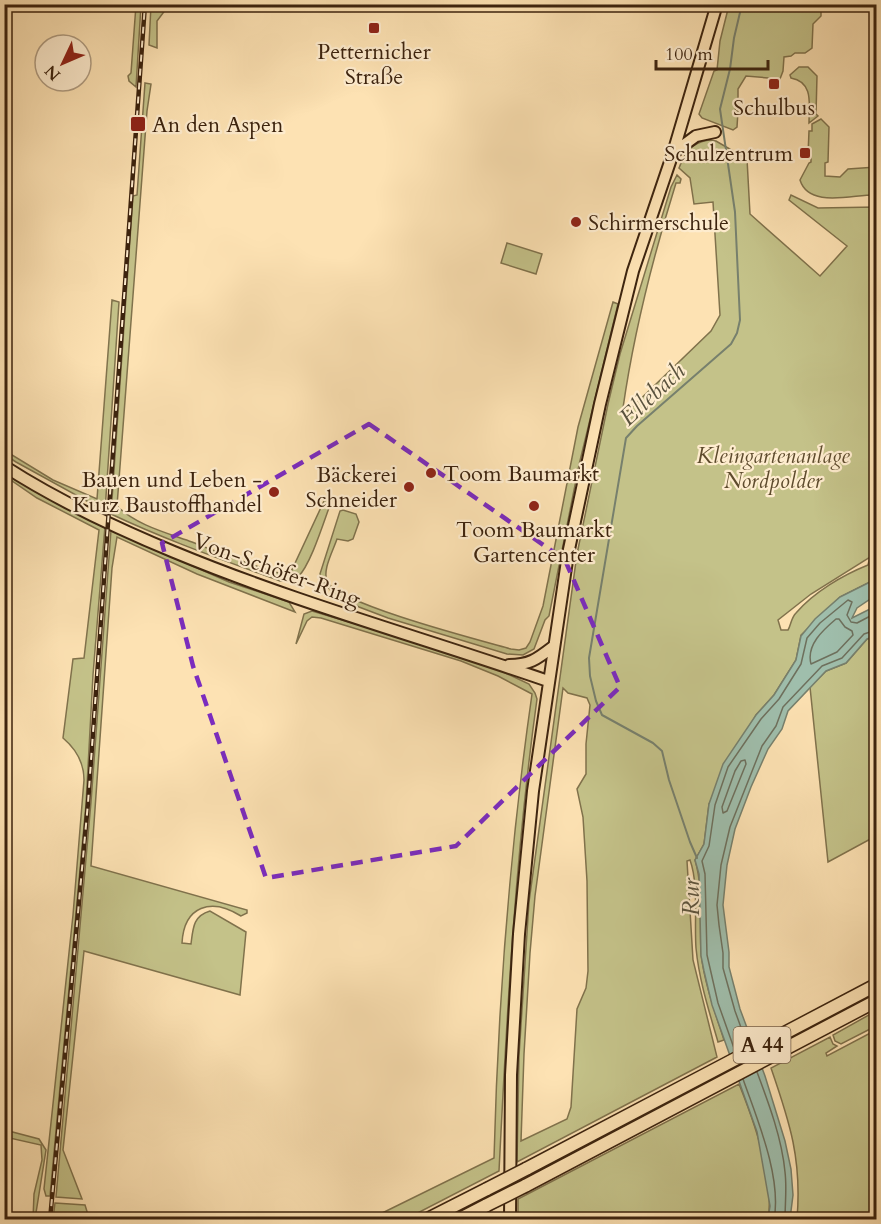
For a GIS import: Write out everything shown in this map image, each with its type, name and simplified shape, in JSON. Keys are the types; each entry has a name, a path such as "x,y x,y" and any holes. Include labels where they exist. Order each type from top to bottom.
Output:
{"highway":[{"name":"A 44","path":"426,1220 876,985"},
{"name":"A 44","path":"458,1220 876,1001"}],"main road":[{"path":"510,1220 511,1075 519,934 533,791 568,554 600,404 633,271 673,153 717,4"},
{"path":"673,153 696,136 714,132"},
{"name":"Von-Schöfer-Ring","path":"4,466 108,523 211,567 303,602 548,681"},
{"path":"504,665 524,665 554,646"}],"highlighted area":[{"path":"369,424 565,560 620,687 456,846 266,878 193,666 162,543"}],"green space":[{"path":"136,5 141,5 136,87 129,81 128,76 131,73"},
{"path":"151,5 169,5 157,21 157,48 149,45"},
{"path":"729,5 791,5 792,7 821,10 821,16 813,24 812,48 805,53 795,53 784,57 780,79 746,76 738,89 738,103 735,111 738,111 737,127 733,130 702,118 699,114 714,71 717,70 720,41"},
{"path":"799,67 808,67 817,76 816,114 818,116 809,123 807,89 804,84 791,78 790,75"},
{"path":"145,83 151,84 147,111 117,506 152,528 289,576 324,501 333,497 318,539 308,561 296,579 280,581 174,541 111,514 133,196 137,195"},
{"path":"821,119 829,127 828,162 825,163 825,176 840,177 848,169 876,167 876,195 833,198 822,197 805,189 800,180 811,162 811,156 808,155 809,131 812,131 812,124"},
{"name":"Kleingartenanlage Nordpolder","path":"716,141 747,159 750,214 820,276 847,246 789,200 791,195 818,208 876,207 876,579 840,597 801,635 796,660 774,695 756,715 709,804 704,844 695,860 700,894 702,964 724,1040 718,1042 699,972 693,870 690,860 687,861 693,960 717,1057 517,1162 519,1056 529,902 577,554 620,354 671,187 677,175 681,179 680,183 676,183 652,266 623,408 628,411 711,331 720,315 713,202 694,204 690,178 679,168 690,149 698,143","holes":["870,557 868,565 839,579 811,598 794,615 788,630 781,630 778,620 811,594","563,688 568,693 587,698 590,705 586,774 577,789 583,817 587,881 588,971 586,988 577,1009 571,1107 567,1119 521,1141 524,1054 535,896"]},
{"path":"507,243 542,254 536,274 501,263"},
{"path":"112,300 119,302 105,511 16,462 5,455 4,450 53,480 97,499"},
{"path":"613,302 618,304 579,465 549,616 545,620 534,649 523,655 507,654 388,618 359,607 333,593 319,577 340,511 343,510 356,514 359,522 353,539 348,541 337,539 328,561 326,578 328,583 339,592 384,611 443,630 511,649 526,648 543,606 578,427"},
{"path":"4,472 105,526 93,675 86,804 50,1196 46,1196 44,1189 73,915 84,780 83,768 78,757 63,738 73,659 84,658 99,530 37,498 5,476"},
{"path":"111,530 229,582 289,602 295,612 197,574 117,537 112,568 91,866 247,910 247,913 241,916 219,907 201,908 188,921 182,943 191,944 197,919 210,911 246,932 240,995 84,951 63,1150 82,1199 56,1197 91,802"},
{"path":"312,611 430,646 499,670 529,684 537,699 517,876 499,1171 406,1219 370,1219 494,1158 506,925 517,809 532,694 498,676 461,661 321,618 312,617 307,621 296,644 304,614"},
{"path":"876,636 876,836 828,862 810,687 826,671 846,663 867,639"},
{"path":"876,1011 876,1026 841,1044 835,1041 833,1035"},
{"path":"876,1030 876,1219 797,1219 798,1178 793,1142 771,1068 830,1037 833,1044 837,1046 826,1053 827,1056"},
{"path":"739,1084 757,1133 766,1169 769,1187 768,1219 518,1220 518,1199"},
{"path":"5,1130 39,1139 46,1150 35,1219 33,1219 34,1194 42,1160 41,1145 5,1137"},
{"path":"55,1203 85,1205 89,1218 53,1219"}],"water":[{"path":"876,579 876,595 857,608 852,618 876,606 876,636 867,639 846,663 826,671 788,711 782,729 768,749 751,787 735,829 727,865 723,905 729,967 740,1009 765,1076 785,1141 791,1169 793,1195 790,1219 768,1219 770,1206 757,1132 712,1005 704,971 701,956 699,874 695,860 704,844 709,804 723,764 756,715 774,695 796,660 801,636 815,619 840,597"}],"waterway":[{"name":"Ellebach","path":"697,858 669,780 662,751 653,743 602,715 590,676 589,658 626,438 731,344 737,333 740,320 735,212 720,109 742,4"}],"railway":[{"path":"50,1220 88,803 145,4"}],"place":[{"name":"Petternicher Straße","path":"374,28"},
{"name":"Schulbus","path":"774,84"},
{"name":"An den Aspen","path":"138,124"},
{"name":"Schulzentrum","path":"805,153"},
{"name":"Schirmerschule","path":"576,222"},
{"name":"Toom Baumarkt","path":"431,473"},
{"name":"Bäckerei Schneider","path":"409,487"},
{"name":"Bauen und Leben - Kurz Baustoffhandel","path":"274,492"},
{"name":"Toom Baumarkt Gartencenter","path":"534,506"}],"water label":[{"name":"Rur","path":"691,897"}]}
